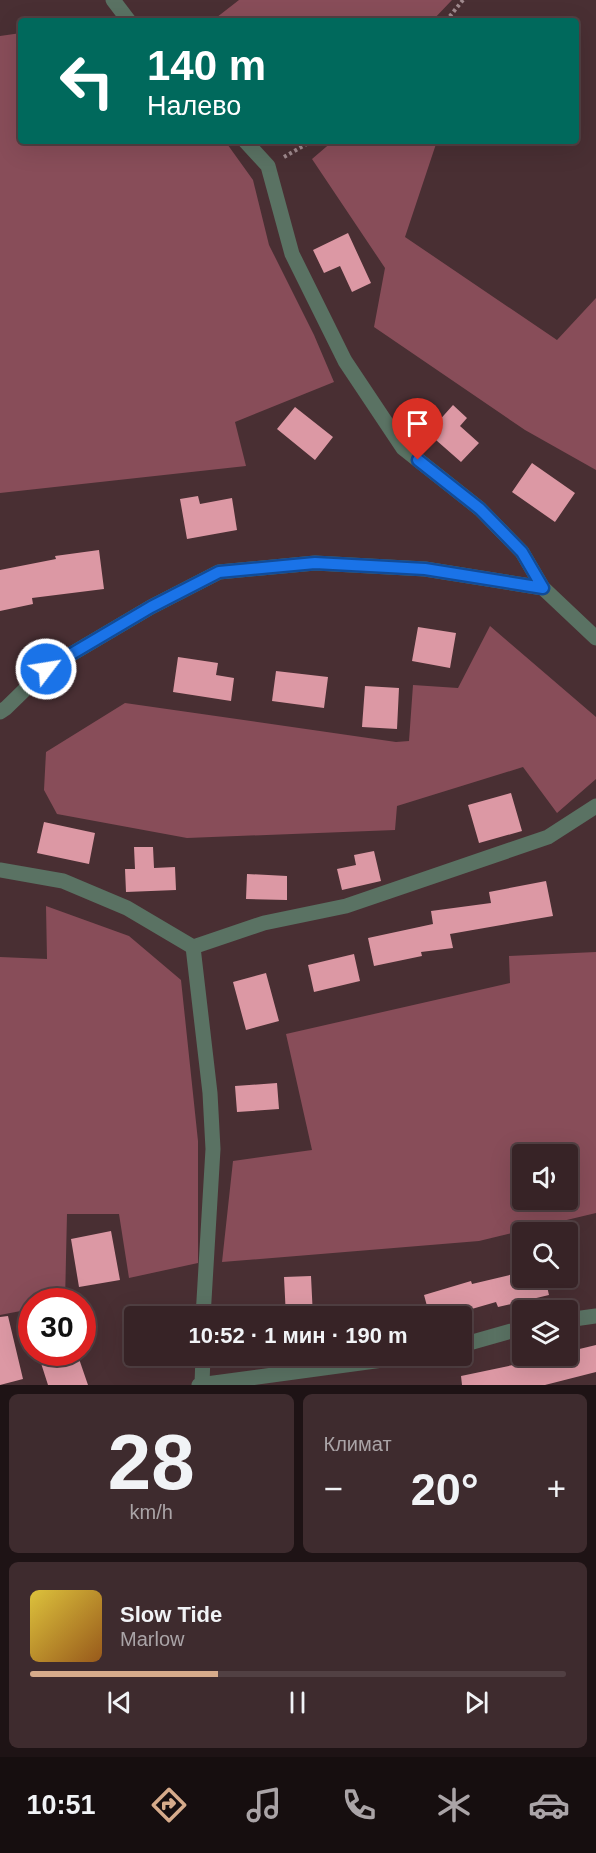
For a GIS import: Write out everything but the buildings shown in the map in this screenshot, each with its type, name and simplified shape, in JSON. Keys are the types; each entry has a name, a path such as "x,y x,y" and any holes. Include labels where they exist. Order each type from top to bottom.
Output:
{"street":[{"path":"113,0 127,18"},
{"path":"248,144 268,166 292,254 345,361 403,448 489,518 522,552 543,588 596,639"},
{"path":"0,712 46,669 151,607 219,572 315,563 425,569 543,588"},
{"path":"0,870 63,881 127,908 193,947 264,922 346,906 548,837 596,806"},
{"path":"193,947 210,1094 213,1149 204,1306"},
{"path":"578,1318 596,1316"},
{"path":"472,1342 512,1331"},
{"path":"202,1366 201,1384 349,1366"}],"path":[{"path":"448,18 463,0"},
{"path":"268,166 307,144"}],"shaded area":[{"path":"239,0 452,0 435,18 216,18"},
{"path":"18,33 18,144 227,144 253,180 269,245 314,335 334,382 235,422 246,466 0,493 0,36"},
{"path":"330,144 436,144 405,237 557,340 596,298 596,470 525,430 374,327 385,268 312,159"},
{"path":"490,626 596,717 596,779 557,813 523,767 397,806 395,830 187,838 57,814 44,790 46,752 125,703 396,742 409,741 413,685 458,688"},
{"path":"46,906 129,936 181,980 198,1141 198,1263 129,1278 119,1214 67,1214 65,1288 18,1288 18,1312 0,1315 0,957 47,959"},
{"path":"596,952 596,1213 558,1222 512,1222 512,1233 479,1241 222,1262 233,1161 312,1150 286,1034 510,983 509,956"}],"route":[{"path":"46,669 151,607 219,572 315,563 425,569 543,588 522,552 480,509 418,460"}]}
